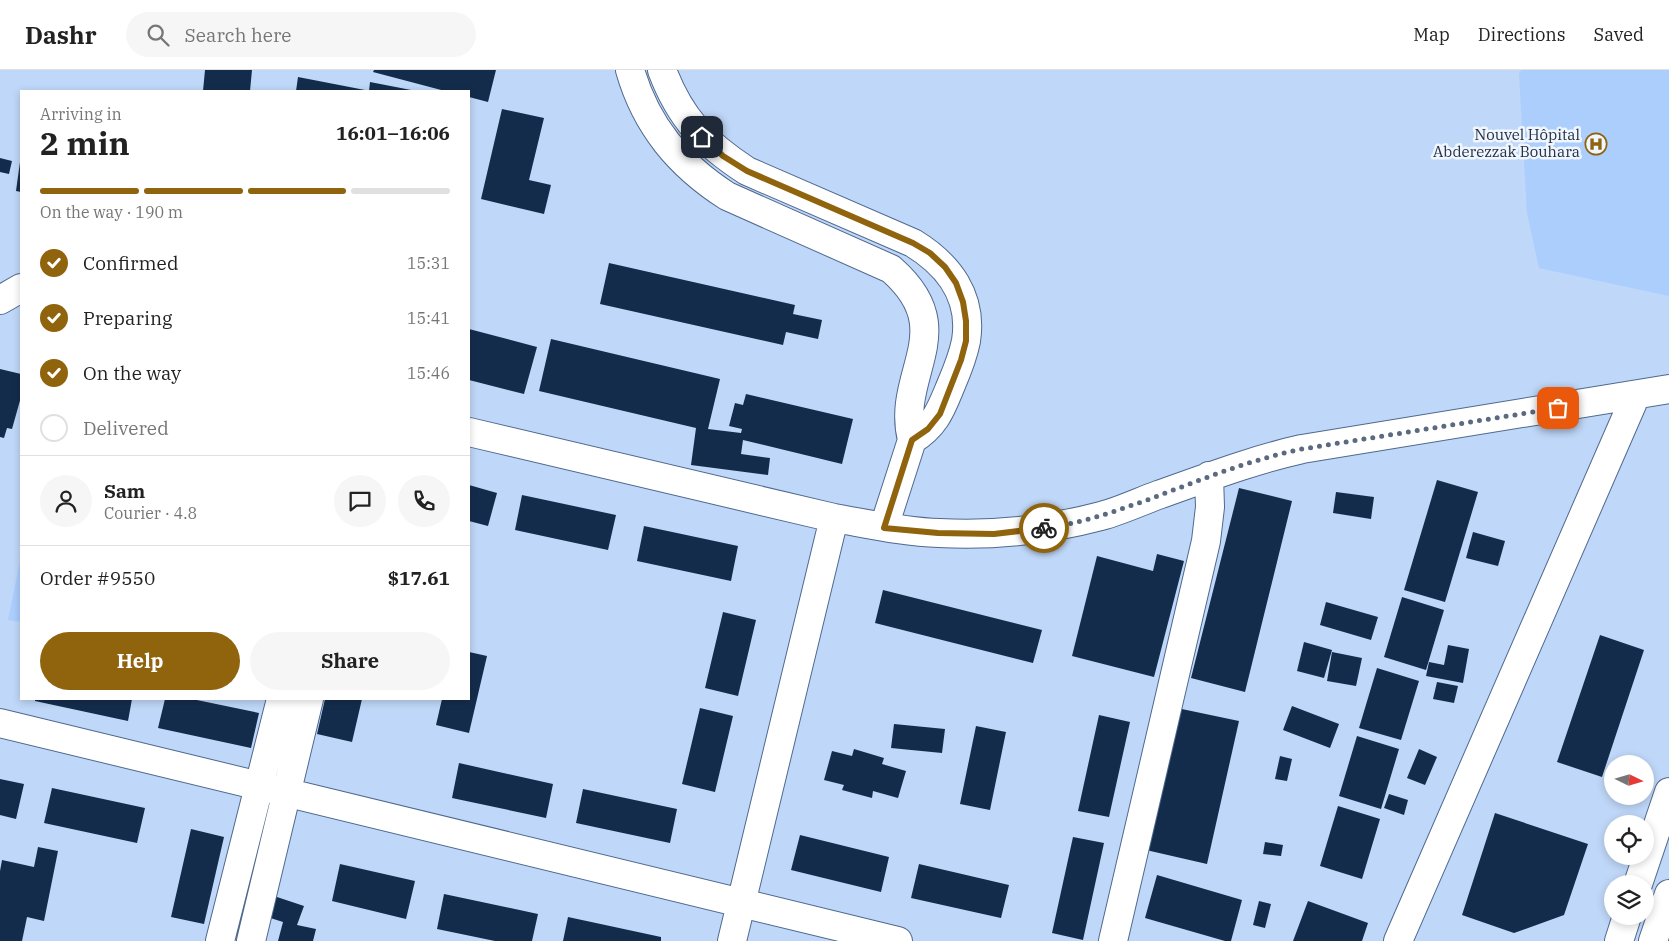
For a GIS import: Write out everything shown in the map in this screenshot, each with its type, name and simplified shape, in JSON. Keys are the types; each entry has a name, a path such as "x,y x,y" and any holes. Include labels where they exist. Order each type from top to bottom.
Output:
{"street":[{"path":"630,70 643,106 656,128 670,148 706,182 727,196 878,262 891,269 911,290 923,317 924,347 909,410 912,440 884,528"},
{"path":"662,70 670,91 684,115 702,137 723,156 747,171 913,243 930,253 945,267 956,283 963,302 966,321 966,341 961,360 940,414 928,429 912,440"},
{"path":"0,300 20,289"},
{"path":"0,304 20,310"},
{"path":"470,432 834,518 884,528 938,533 994,534 1049,528 1102,516 1209,476 1263,458 1302,449 1669,390"},
{"path":"1398,941 1636,395"},
{"path":"1113,941 1206,541 1210,507 1209,476"},
{"path":"732,941 834,518"},
{"path":"220,941 282,700"},
{"path":"251,941 309,700"},
{"path":"0,723 898,941"},
{"path":"1641,875 1669,792"},
{"path":"1653,941 1668,900"},
{"path":"1619,941 1624,925"}],"shaded area":[{"name":"Nouvel Hôpital Abderezzak Bouhara","path":"1521,70 1669,70 1669,296 1539,268 1527,213 1519,74"},
{"path":"20,561 20,622 8,620"}],"building":[{"path":"205,70 252,70 250,90 203,90"},
{"path":"374,70 496,70 488,102 470,97 470,90 441,90 373,72"},
{"path":"298,77 365,90 296,90"},
{"path":"370,82 411,90 369,90"},
{"path":"502,109 544,118 529,180 551,185 544,214 481,199"},
{"path":"0,158 12,161 9,174 0,172"},
{"path":"20,162 20,192 16,191"},
{"path":"609,263 795,305 793,314 822,320 818,339 786,332 783,345 600,304"},
{"path":"470,329 537,347 524,394 470,380"},
{"path":"551,339 720,379 708,429 741,433 742,429 729,426 735,403 743,405 746,394 853,419 842,464 743,440 741,454 770,458 768,475 691,465 696,428 539,391"},
{"path":"0,369 20,374 20,401 12,429 7,428 4,438 0,437"},
{"path":"1437,480 1478,492 1445,602 1404,590"},
{"path":"470,485 497,493 488,526 470,521"},
{"path":"1239,488 1292,501 1245,692 1191,678"},
{"path":"1336,492 1374,497 1371,519 1333,513"},
{"path":"522,495 616,515 608,550 515,530"},
{"path":"644,526 738,546 731,581 637,561"},
{"path":"1473,532 1505,541 1498,566 1466,558"},
{"path":"1157,554 1184,561 1154,677 1072,656 1097,556 1153,571"},
{"path":"883,590 1042,630 1033,663 875,623"},
{"path":"1402,597 1444,610 1426,670 1384,657"},
{"path":"1326,602 1378,617 1371,640 1320,625"},
{"path":"723,612 756,620 738,696 705,688"},
{"path":"1600,635 1644,650 1609,755 1604,755 1602,777 1557,762"},
{"path":"1304,642 1332,650 1324,678 1297,671"},
{"path":"1448,645 1469,649 1463,683 1426,676 1429,662 1444,665"},
{"path":"470,652 487,656 469,733 436,725 442,700 470,700"},
{"path":"1332,652 1362,658 1356,686 1327,681"},
{"path":"1377,668 1419,681 1401,740 1359,728"},
{"path":"1437,682 1458,686 1454,703 1433,699"},
{"path":"35,700 132,700 128,721"},
{"path":"165,700 197,700 259,713 251,748 158,728"},
{"path":"325,700 362,700 352,742 317,734"},
{"path":"1292,706 1339,724 1330,748 1283,730"},
{"path":"700,708 733,716 715,792 682,784"},
{"path":"1177,708 1239,721 1207,864 1146,850"},
{"path":"1099,715 1130,722 1109,817 1078,811"},
{"path":"894,724 945,729 942,753 891,748"},
{"path":"976,726 1006,732 990,810 960,804"},
{"path":"1357,736 1399,749 1381,809 1339,796"},
{"path":"854,749 884,758 882,764 906,771 898,798 873,791 872,798 842,790 844,785 824,780 832,751 852,756"},
{"path":"1419,749 1437,757 1425,785 1407,778"},
{"path":"1280,756 1292,759 1287,781 1275,779"},
{"path":"459,763 553,784 546,818 452,798"},
{"path":"0,779 24,784 16,819 0,815"},
{"path":"52,788 145,808 137,843 44,823"},
{"path":"583,789 677,809 670,843 576,823"},
{"path":"1389,794 1408,800 1404,815 1384,808"},
{"path":"1338,806 1380,819 1362,879 1320,866"},
{"path":"1495,813 1588,844 1564,915 1514,933 1462,915"},
{"path":"191,829 224,837 204,924 171,917"},
{"path":"800,835 889,857 881,892 791,870"},
{"path":"1073,837 1104,843 1083,940 1052,933"},
{"path":"1265,842 1283,845 1281,856 1263,854"},
{"path":"38,847 58,851 44,921 27,917 22,941 0,941 0,871 2,860 34,867"},
{"path":"340,864 415,881 406,919 332,901"},
{"path":"919,864 1009,885 1001,918 911,898"},
{"path":"1157,875 1242,900 1231,941 1225,941 1145,918"},
{"path":"268,894 304,906 297,925 316,929 313,941 278,941 283,922 261,915"},
{"path":"444,894 538,914 532,941 495,941 437,929"},
{"path":"1259,901 1271,904 1265,928 1253,925"},
{"path":"1308,901 1368,923 1362,941 1293,941"},
{"path":"568,917 661,937 661,941 563,941"}],"way so far":[{"path":"1044,528 1102,516 1240,465 1271,456 1302,449 1558,408"}],"place":[{"name":"Nouvel Hôpital Abderezzak Bouhara","path":"1596,144"}],"route":[{"path":"702,137 723,156 747,171 913,243 930,253 945,267 956,283 963,302 966,321 966,341 961,360 940,414 928,429 912,440 884,528 938,533 994,534 1044,528"}]}
